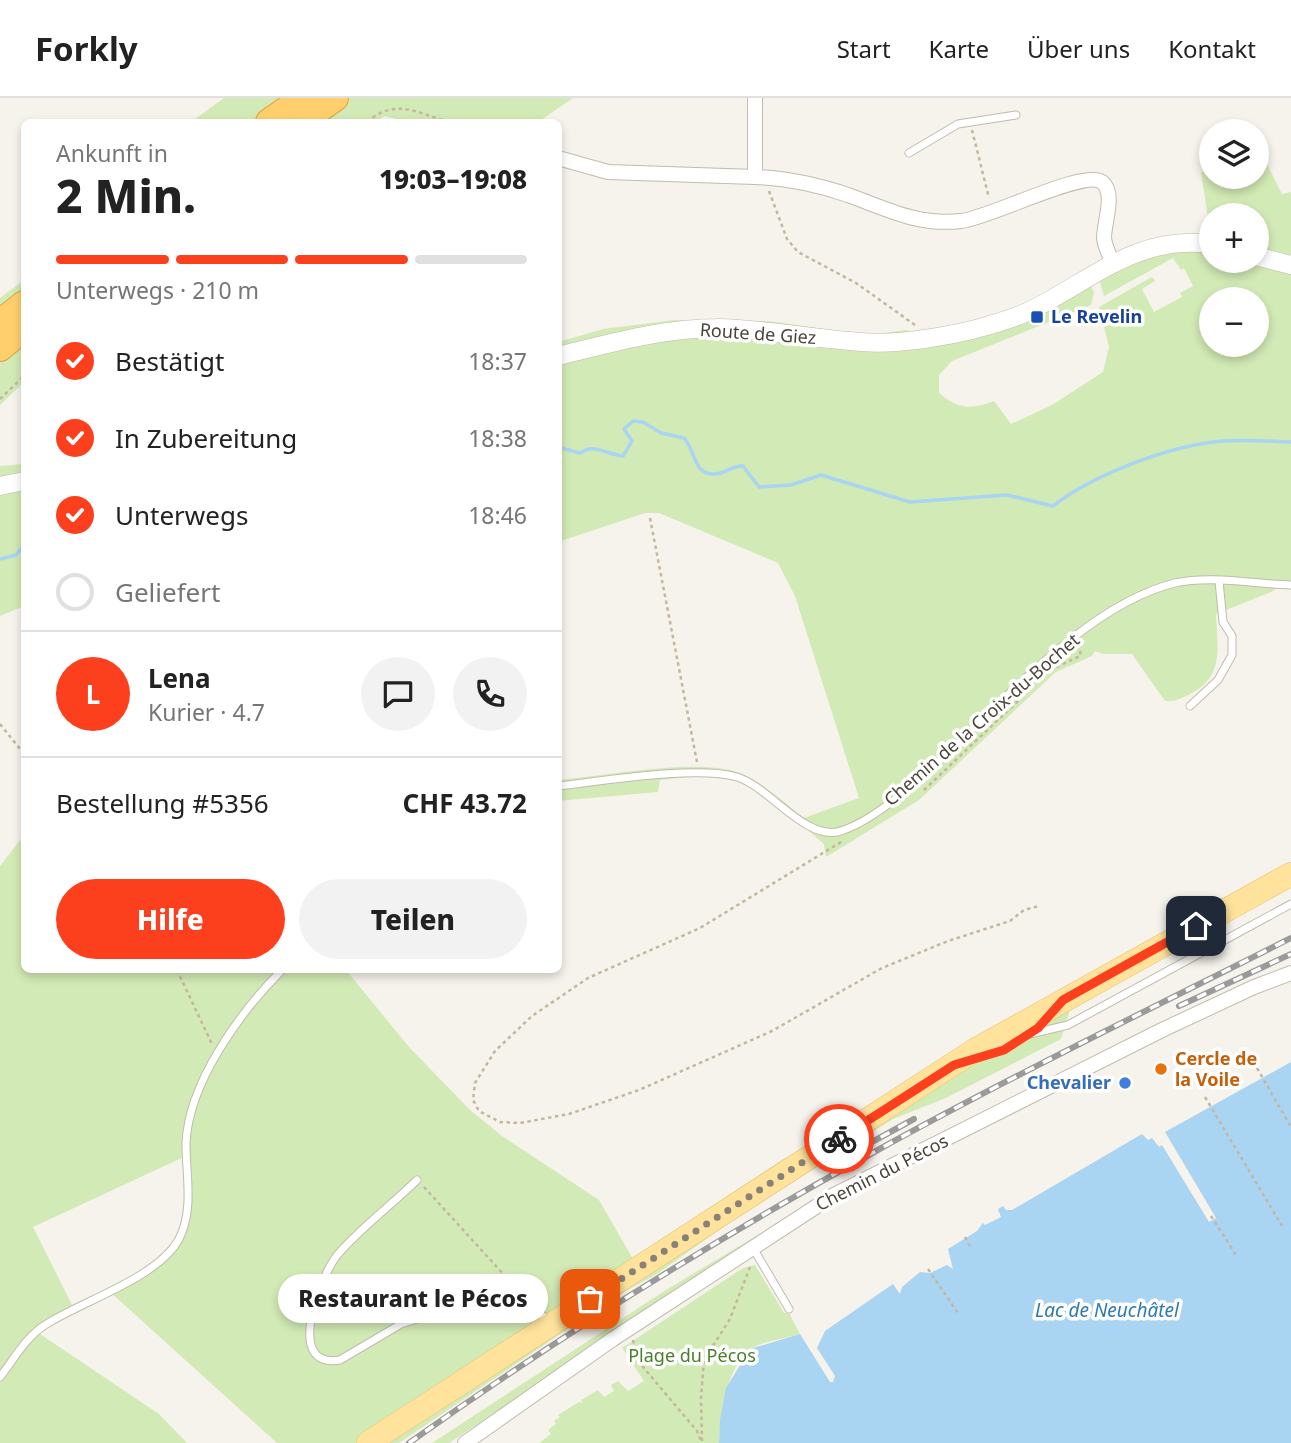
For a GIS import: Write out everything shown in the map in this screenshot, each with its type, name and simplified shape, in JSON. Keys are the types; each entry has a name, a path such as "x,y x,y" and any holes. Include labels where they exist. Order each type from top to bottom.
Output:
{"highway":[{"path":"273,119 303,98"},
{"path":"305,119 335,98"},
{"path":"0,323 21,306"},
{"path":"0,348 21,330"}],"main road":[{"path":"368,1443 954,1065 992,1055 1063,1000 1291,874"}],"street":[{"path":"755,98 760,177"},
{"path":"562,159 608,172 760,177 823,188 910,220 951,222 993,214 1076,181 1095,179 1101,182 1110,194 1104,241 1113,263"},
{"name":"Route de Giez","path":"562,355 649,334 693,329 766,330 871,343 927,338 970,330 1026,312 1113,263 1163,243 1199,244"},
{"path":"1269,259 1291,265"},
{"path":"0,486 21,482"},
{"name":"Chemin du Pécos","path":"465,1443 631,1327 754,1250 834,1195 1162,1030 1254,987 1291,973"}],"lane":[{"path":"909,153 958,124 1016,115"},
{"name":"Chemin de la Croix-du-Bochet","path":"562,786 723,773 744,779 816,830 839,831 883,807 920,779 1018,686 1079,634 1127,604 1164,586 1192,580 1291,585"},
{"path":"1190,706 1218,680 1232,654 1232,636 1223,622 1219,581"},
{"path":"1019,1032 1068,1025 1291,904"},
{"path":"0,1377 43,1326 150,1266 179,1238 187,1206 189,1123 217,1053 236,1021 279,973"},
{"path":"417,1180 335,1258 310,1324 308,1339 314,1353 323,1360 340,1360 412,1320 495,1299 524,1299 537,1306 550,1325"},
{"path":"754,1250 789,1309"}],"path":[{"path":"371,119 389,107 402,108 438,119"},
{"path":"970,123 993,214"},
{"path":"760,177 781,226 799,252 856,283 927,338"},
{"path":"0,398 21,379"},
{"path":"650,518 698,773"},
{"path":"1048,672 1080,656 1079,634"},
{"path":"922,792 1019,700"},
{"path":"0,724 21,750"},
{"path":"847,839 700,928 568,989 532,1016 495,1051 475,1083 473,1100 479,1111 500,1122 520,1123 569,1114 639,1090 772,1031 882,968 948,941 1010,921 1024,910 1039,906"},
{"path":"178,973 217,1053"},
{"path":"1257,1068 1291,1127"},
{"path":"1205,1097 1282,1226"},
{"path":"417,1180 524,1299"},
{"path":"1211,1216 1236,1255"},
{"path":"965,1237 970,1246"},
{"path":"702,1442 701,1398 706,1356 730,1319 754,1250"},
{"path":"928,1269 958,1312"},
{"path":"631,1327 638,1361 702,1442"}],"green space":[{"path":"224,98 573,98 542,119 396,119 384,116 380,119 195,119"},
{"path":"1269,168 1282,194 1291,192 1291,580 1271,592 1216,614 1217,659 1210,678 1203,686 1179,699 1165,701 1132,654 1103,654 1095,651 1092,656 1056,672 919,800 826,857 824,844 775,802 748,785 720,776 660,780 658,792 562,801 562,780 674,767 719,768 737,772 764,787 804,818 859,798 795,596 778,563 659,513 645,513 562,541 562,341 603,329 674,320 768,321 868,335 907,330 922,344 1009,320 1088,278 1094,293 1091,305 952,361 939,375 939,393 946,398 958,405 971,407 994,401 1011,424 1052,405 1103,372 1109,347 1099,307 1152,277 1155,281 1142,289 1154,312 1182,297 1180,293 1193,286 1184,268 1181,270 1173,258 1104,296 1097,272 1113,263 1199,246 1199,273 1269,273 1269,203 1206,203 1204,189 1269,189"},
{"path":"21,282 21,385 0,405 0,298"},
{"path":"21,464 21,607 0,616 0,466"},
{"path":"21,839 21,973 348,973 409,1047 470,1110 502,1136 599,1200 633,1259 785,1158 791,1169 1070,1010 1061,1039 946,1098 893,1119 733,1220 657,1274 615,1297 399,1443 277,1443 109,1291 154,1263 176,1239 184,1208 186,1156 33,1227 74,1309 37,1332 159,1414 187,1443 0,1443 0,866"},
{"path":"806,1206 449,1443 432,1443 666,1290"},
{"name":"Plage du Pécos","path":"755,1265 784,1313 789,1313 800,1334 758,1345 747,1352 739,1362 727,1388 719,1443 539,1443 551,1434 548,1430 556,1424 554,1421 560,1417 558,1415 579,1402 582,1403 581,1400 598,1390 604,1397 614,1391 611,1385 618,1381 628,1391 644,1381 622,1348 743,1268"}],"water":[{"name":"Lac de Neuchâtel","path":"1291,1062 1291,1443 719,1443 726,1388 750,1349 800,1334 830,1382 833,1382 835,1376 817,1348 825,1331 893,1284 900,1294 902,1287 920,1272 930,1273 947,1265 953,1269 948,1249 977,1231 983,1223 985,1225 1001,1217 998,1209 1003,1206 1006,1210 1012,1210 1142,1134 1148,1140 1152,1138 1159,1147 1162,1145 1209,1222 1216,1218 1165,1132"}],"waterway":[{"path":"562,448 580,453 596,449 623,456 632,441 624,429 633,421 643,422 661,433 684,438 703,471 716,474 743,466 759,487 791,485 821,475 910,502 1007,495 1053,506 1108,474 1173,450 1224,441 1291,442"},
{"path":"0,559 16,555 21,549"}],"railway":[{"path":"409,1443 580,1327 816,1184 979,1096 1291,938"},
{"path":"1179,1006 1291,954"},
{"path":"828,1166 914,1119"}],"way so far":[{"path":"590,1299 839,1139"}],"place":[{"name":"Le Revelin","path":"1037,317"},
{"name":"Cercle de la Voile","path":"1161,1069"},
{"name":"Chevalier","path":"1125,1083"},
{"name":"Restaurant le Pécos","path":"590,1299"}],"route":[{"path":"839,1139 954,1065 1004,1050 1038,1028 1063,1000 1196,926"}]}
